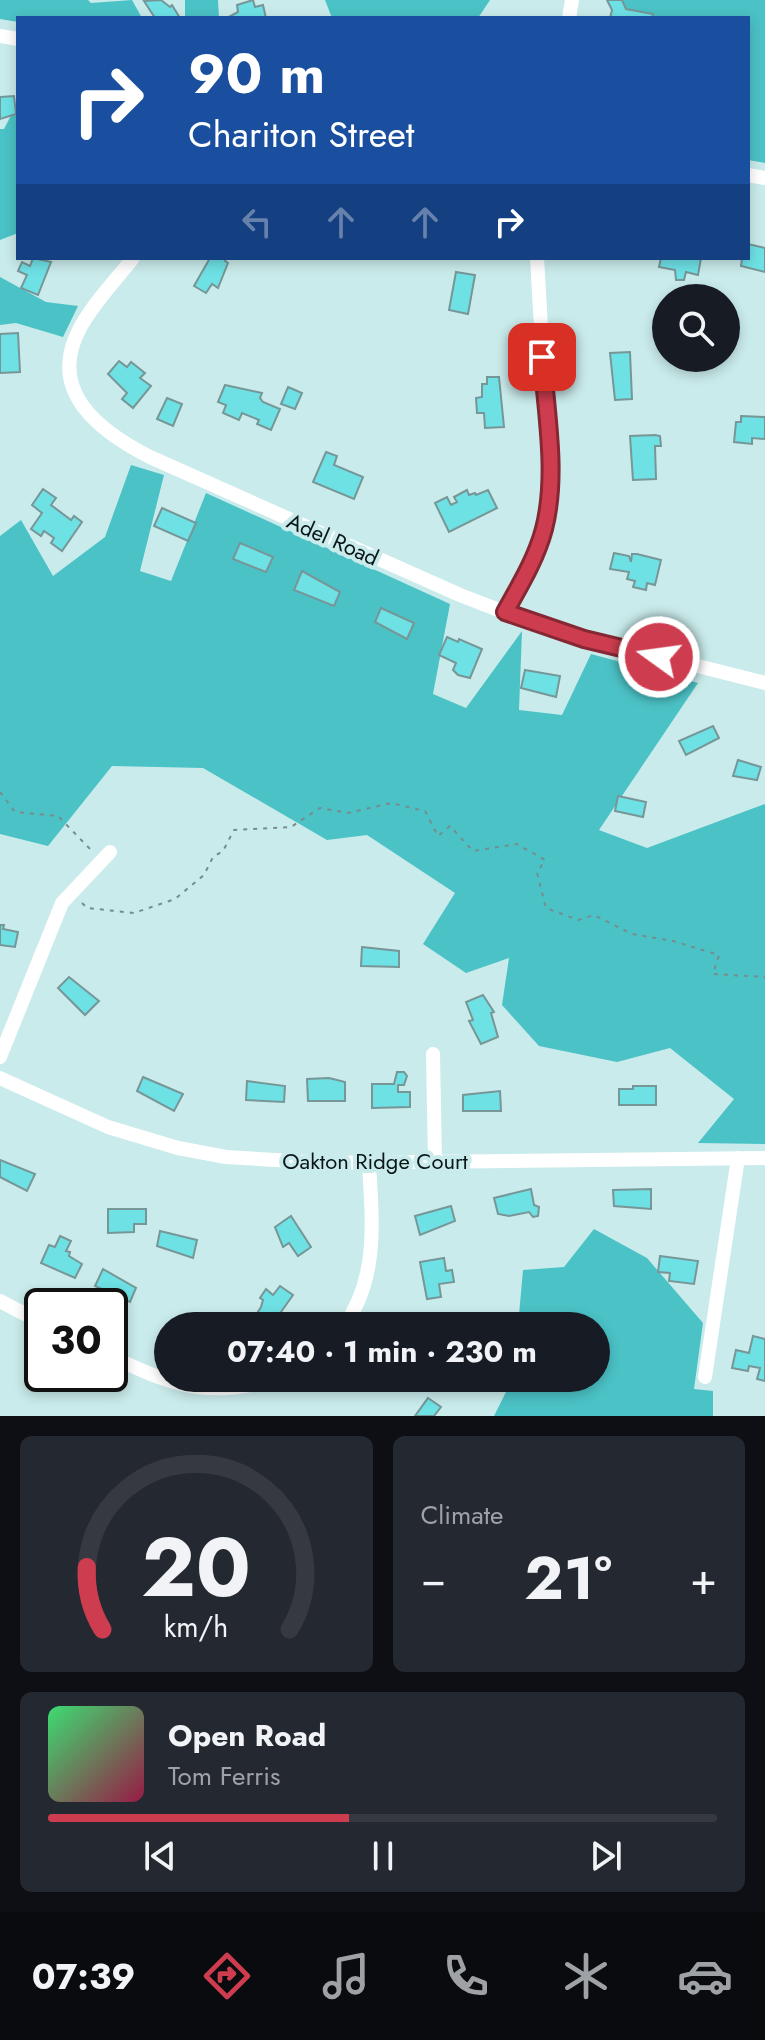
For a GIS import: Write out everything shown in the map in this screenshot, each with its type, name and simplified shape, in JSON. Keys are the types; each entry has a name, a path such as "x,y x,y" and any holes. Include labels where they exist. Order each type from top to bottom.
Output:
{"street":[{"name":"Adel Road","path":"131,260 81,325 71,352 71,380 75,394 89,416 109,434 150,457 505,612 584,639 765,683"},
{"path":"505,612 532,564 548,508 550,484 537,260"},
{"path":"0,1057 62,903 106,856"},
{"path":"433,1054 435,1162"},
{"name":"Oakton Ridge Court","path":"0,1078 108,1127 178,1148 275,1162 765,1158"},
{"path":"705,1377 738,1158"},
{"path":"353,1312 370,1264 369,1163"},
{"path":"0,1301 24,1314"},
{"path":"128,1363 154,1374"}],"path":[{"path":"0,792 15,812 58,816 106,856"},
{"path":"72,892 87,908 145,911 175,899 204,875 213,857 223,851 234,830 241,827 249,831 262,827 291,827 320,808 348,813 391,803 425,811 438,836 450,826 473,851 517,844 545,860 537,873 546,908 578,920 594,915 632,934 673,941 719,955 713,974 765,977"}],"shaded area":[{"path":"0,0 88,0 91,3 132,0 141,16 16,16 16,22 0,19"},
{"path":"185,0 218,0 219,16 185,16"},
{"path":"325,0 490,0 479,16 331,16"},
{"path":"614,0 765,0 765,163 750,160 750,16 639,16"},
{"path":"16,106 16,234 0,240 0,129 4,129"},
{"path":"0,277 46,302 78,306 63,337 16,323 0,325"},
{"path":"131,465 164,475 140,571 171,581 206,493 450,604 433,694 466,708 522,631 519,710 562,715 591,654 698,683 599,830 647,848 765,804 765,1144 698,1143 734,1099 670,1048 617,1062 539,1046 502,1005 509,958 466,973 423,944 455,893 367,835 327,840 203,768 112,766 48,846 0,834 0,536 21,520 53,576 105,537"},
{"path":"594,1229 647,1258 703,1323 694,1389 713,1391 713,1416 494,1416 506,1392 610,1392 610,1312 519,1312 523,1270 564,1267"}],"building":[{"path":"161,0 170,7 172,5 179,16 154,16 144,1"},
{"path":"253,0 255,7 263,5 266,16 231,16 238,12 237,5"},
{"path":"607,0 622,0 626,9 653,14 610,16 612,10"},
{"path":"14,96 16,114 0,119 0,97"},
{"path":"750,244 765,248 765,272 741,266 742,260 750,260"},
{"path":"32,260 51,262 38,295 21,288 27,275 18,271 22,262 30,266"},
{"path":"209,260 226,260 228,263 218,288 212,284 206,293 194,286"},
{"path":"661,260 701,260 698,275 686,272 684,280 676,280 675,270 659,267"},
{"path":"456,272 475,275 468,314 449,310"},
{"path":"18,333 20,372 0,373 0,334"},
{"path":"630,352 632,399 615,400 610,353"},
{"path":"119,361 127,367 131,362 145,373 140,378 151,386 133,408 122,399 127,393 108,374"},
{"path":"487,377 499,377 504,427 485,428 484,413 477,413 476,398 482,397 482,384 487,384"},
{"path":"225,385 262,393 260,398 263,402 280,409 271,430 257,424 259,420 242,413 239,420 223,413 226,405 218,402"},
{"path":"288,387 302,393 295,409 281,404"},
{"path":"167,398 182,404 173,426 157,419"},
{"path":"741,416 765,417 765,439 752,438 752,444 734,442 736,422 741,422"},
{"path":"630,436 660,436 661,446 655,446 656,479 633,480"},
{"path":"326,452 337,456 334,465 363,477 354,499 313,482"},
{"path":"43,489 56,498 51,505 71,520 74,516 82,522 62,551 51,543 54,538 44,531 41,536 31,529 42,513 32,505"},
{"path":"467,490 469,495 476,495 488,490 497,508 449,532 435,503 447,497 451,505 457,502 454,497"},
{"path":"162,508 196,523 188,541 154,526"},
{"path":"240,543 273,557 266,572 233,559"},
{"path":"614,553 629,556 631,562 632,554 661,560 655,585 647,583 646,590 633,587 635,581 627,579 629,572 610,569"},
{"path":"302,571 340,592 334,606 294,590"},
{"path":"381,608 414,623 407,639 375,622"},
{"path":"447,637 482,649 470,678 458,675 453,670 456,663 439,655"},
{"path":"525,670 560,676 556,697 521,688"},
{"path":"713,726 719,738 686,755 679,741"},
{"path":"738,760 761,767 757,780 733,776"},
{"path":"618,796 646,802 643,817 615,811"},
{"path":"0,925 4,925 3,929 18,932 15,947 0,945"},
{"path":"362,947 399,951 399,967 361,966"},
{"path":"69,977 99,1001 85,1015 58,988"},
{"path":"483,995 494,1012 491,1013 498,1037 481,1044 469,1021 473,1020 466,1002"},
{"path":"397,1072 404,1072 407,1076 404,1085 398,1085 398,1092 410,1092 410,1107 372,1108 372,1084 394,1084"},
{"path":"143,1077 183,1094 174,1111 137,1091"},
{"path":"329,1078 345,1082 345,1101 308,1101 307,1079"},
{"path":"247,1081 285,1086 284,1102 246,1100"},
{"path":"633,1086 656,1086 656,1105 619,1105 619,1089 633,1089"},
{"path":"500,1091 501,1111 463,1111 463,1095"},
{"path":"0,1160 35,1174 27,1191 0,1177"},
{"path":"531,1189 534,1205 539,1207 538,1216 533,1217 529,1212 509,1216 498,1214 494,1198"},
{"path":"651,1189 651,1209 614,1206 613,1190"},
{"path":"451,1206 455,1221 420,1235 415,1216"},
{"path":"108,1209 146,1209 146,1224 134,1224 134,1232 108,1233"},
{"path":"291,1216 311,1247 298,1256 289,1243 283,1247 275,1227"},
{"path":"160,1231 197,1240 193,1258 157,1246"},
{"path":"60,1236 71,1241 66,1251 82,1264 75,1278 41,1263 49,1245 55,1247"},
{"path":"660,1256 698,1261 694,1284 669,1281 670,1273 658,1272"},
{"path":"444,1258 446,1271 452,1270 454,1282 439,1284 441,1297 427,1299 420,1262"},
{"path":"103,1269 136,1288 130,1302 128,1288 95,1286"},
{"path":"280,1286 293,1295 281,1312 258,1312 263,1300 260,1298 266,1289 273,1295"},
{"path":"753,1336 765,1339 765,1381 757,1379 760,1368 749,1366 748,1371 732,1368 736,1350 749,1353"},
{"path":"428,1398 441,1407 434,1416 415,1416"}],"route":[{"path":"542,357 550,484 548,508 532,564 505,612 584,639 659,657"}]}
